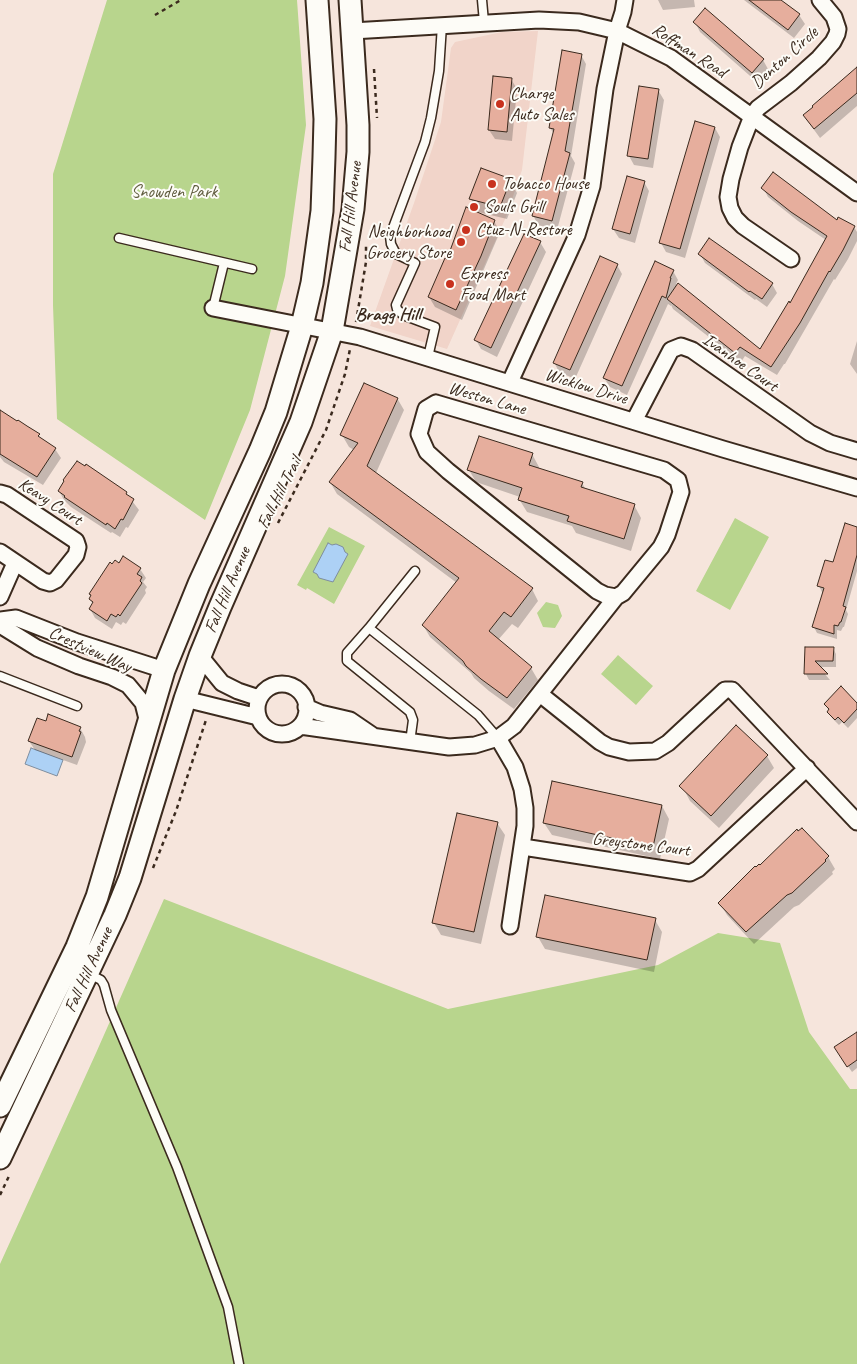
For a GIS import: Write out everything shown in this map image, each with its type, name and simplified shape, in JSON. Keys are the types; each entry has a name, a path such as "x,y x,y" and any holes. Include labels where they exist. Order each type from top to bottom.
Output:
{"main road":[{"name":"Fall Hill Avenue","path":"0,1106 78,947 97,897 164,670 199,584 260,452 276,412 302,326 314,274 322,211 325,120 317,0"},
{"name":"Fall Hill Avenue","path":"0,1158 115,915 130,878 200,656 301,422 332,331 353,209 358,152 350,0"},
{"path":"164,670 185,699"}],"street":[{"path":"510,382 577,235 592,186 604,89 617,32 624,12 625,0"},
{"name":"Denton Circle","path":"752,116 758,108 791,83 819,58 833,42 838,29 834,17 820,0"},
{"name":"Roffman Road","path":"352,31 442,24 539,20 579,22 617,32 671,58 857,192"},
{"path":"752,116 740,147 731,179 728,197 730,208 735,218 743,226 791,259"},
{"path":"213,308 302,326"},
{"name":"Wicklow Drive","path":"302,326 360,337 723,449 857,488"},
{"name":"Ivanhoe Court","path":"634,421 671,350 681,346 692,350 810,433 830,443 857,451"},
{"name":"Weston Lane","path":"185,699 258,717 261,724 273,733 288,733 300,726 449,747 475,745 498,738 514,726 616,597 623,592 661,547 681,492 678,480 664,470 436,403 426,409 419,434 427,452 597,591 616,597"},
{"name":"Keavy Court","path":"0,493 8,495 76,541 78,547 76,555 56,580 50,583 43,581 0,552"},
{"path":"0,597 15,563"},
{"name":"Crestview Way","path":"0,620 16,618 76,642 164,670"},
{"name":"Crestview Way","path":"0,625 37,648 128,685 143,703 148,723"},
{"path":"200,656 222,683 259,698"},
{"path":"258,717 259,698 270,687 286,685 294,688 305,700 304,720 300,726"},
{"path":"540,694 600,742 608,747 629,752 655,751 668,743 725,690 732,690 857,822"},
{"name":"Weston Lane","path":"306,707 320,713 350,720 373,736"},
{"path":"498,738 515,767 526,808 526,826 510,926"},
{"name":"Greystone Court","path":"522,847 690,873 698,870 807,768"}],"lane":[{"path":"482,0 484,22"},
{"path":"428,357 435,327 403,315 396,305 415,263 396,254 391,244 390,236 420,156 431,118 439,71 442,24"},
{"path":"119,238 252,269"},
{"path":"213,308 224,263"},
{"path":"410,742 413,720 410,712 346,661 347,654 415,571"},
{"path":"369,628 478,715 498,738"},
{"path":"0,676 77,706"},
{"path":"88,973 101,980 104,985 112,1010 177,1167 228,1307 239,1364"}],"path":[{"path":"155,14 181,0"},
{"name":"Fall Hill Trail","path":"276,527 319,446 349,358"}],"shaded area":[{"path":"538,31 522,170 506,217 447,349 370,326 441,122 451,48 455,42 502,32"}],"green space":[{"name":"Snowden Park","path":"107,0 297,0 306,125 285,276 250,410 205,520 57,419 53,305 53,174"},
{"path":"735,518 769,537 730,610 696,591"},
{"path":"329,527 365,546 334,604 307,588 306,590 297,585"},
{"path":"546,602 558,605 562,616 555,628 543,627 537,613"},
{"path":"618,655 653,686 636,705 601,674"},
{"path":"164,899 448,1009 658,965 718,933 780,943 809,1032 850,1089 857,1089 857,1364 0,1364 0,1264"}],"water":[{"path":"328,543 343,547 348,554 333,582 319,578 313,572"},
{"path":"31,748 63,760 57,776 25,764"}],"building":[{"path":"749,0 781,0 800,14 788,30"},
{"path":"705,8 764,59 752,73 693,22"},
{"path":"562,50 582,54 565,151 570,153 552,221 532,216 554,129 549,128"},
{"path":"857,67 857,93 814,129 803,115"},
{"name":"Charge Auto Sales","path":"493,76 512,78 507,132 488,130"},
{"path":"639,86 659,89 648,159 627,156"},
{"path":"695,121 715,127 680,249 659,243"},
{"name":"Tobacco House","path":"481,168 511,179 500,207 469,199"},
{"path":"773,172 837,220 838,217 855,226 800,323 771,367 740,347 735,353 667,299 678,283 760,349 789,301 790,303 827,236 791,212 761,188"},
{"path":"627,176 645,181 630,234 612,229"},
{"path":"466,207 495,220 456,310 428,297 445,258 447,259"},
{"path":"524,234 541,241 491,348 474,340"},
{"path":"709,238 773,283 762,299 749,292 698,254"},
{"path":"600,256 618,264 570,370 553,363"},
{"path":"655,261 674,270 670,278 666,298 662,296 622,386 603,378"},
{"path":"364,383 398,398 367,466 533,588 511,617 504,612 489,631 532,667 507,698 481,679 422,625 459,578 329,482 358,443 340,435"},
{"path":"0,410 40,434 38,436 56,448 37,477 0,454"},
{"path":"479,436 533,453 529,465 583,482 581,487 635,504 624,539 567,521 569,516 518,500 522,488 467,470"},
{"path":"77,461 85,466 86,464 127,492 126,494 134,499 123,520 121,519 115,529 64,497 58,491 63,480"},
{"path":"845,523 857,527 857,555 843,606 846,607 841,622 838,626 834,625 834,634 812,627 824,588 817,586 825,560 833,562"},
{"path":"123,556 141,568 137,574 142,577 140,581 142,583 120,616 118,614 116,617 111,614 107,621 89,609 93,602 89,599 91,595 89,594 110,562 112,564 115,560 119,563"},
{"path":"805,647 834,647 833,661 815,661 828,674 804,674"},
{"path":"841,686 857,703 857,709 844,723 838,717 835,720 827,712 829,709 824,704"},
{"path":"48,714 81,727 72,757 28,741 37,718 46,721"},
{"path":"736,725 768,755 711,816 679,786"},
{"path":"552,781 662,805 653,847 543,823"},
{"path":"457,813 498,822 474,932 432,923"},
{"path":"802,828 829,856 792,893 787,895 746,932 718,903 755,866 760,865 797,829 798,831"},
{"path":"545,895 656,918 647,960 536,937"},
{"path":"857,1032 857,1060 847,1067 834,1047"}],"place":[{"name":"Charge Auto Sales","path":"500,104"},
{"name":"Tobacco House","path":"492,184"},
{"name":"Souls Grill","path":"474,207"},
{"name":"Ctuz-N-Restore","path":"466,230"},
{"name":"Neighborhood Grocery Store","path":"461,242"},
{"name":"Express Food Mart","path":"450,284"}],"district":[{"name":"Bragg Hill","path":"388,315"}]}
